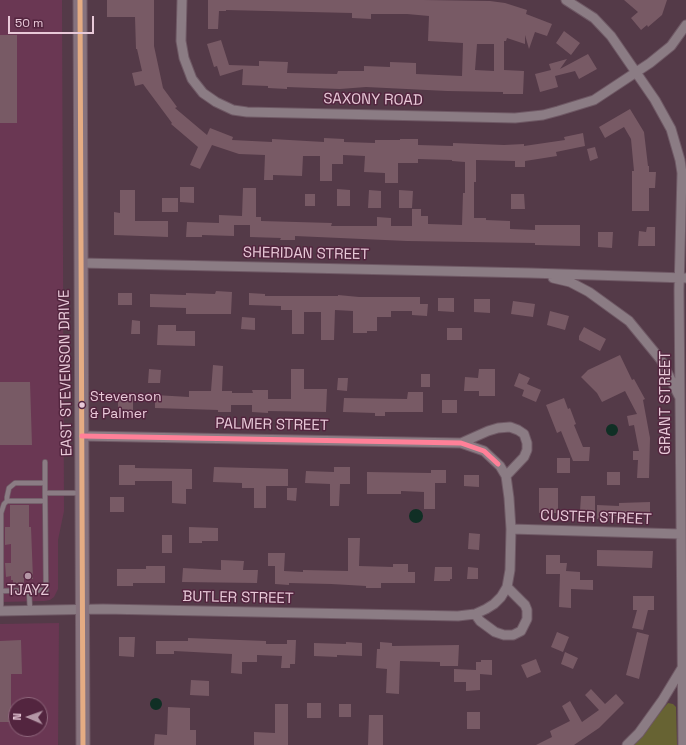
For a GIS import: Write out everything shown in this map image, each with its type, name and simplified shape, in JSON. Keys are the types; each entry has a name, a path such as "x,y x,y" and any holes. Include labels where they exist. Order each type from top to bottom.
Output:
{"main road":[{"name":"EAST STEVENSON DRIVE","path":"80,0 84,745"}],"street":[{"name":"SAXONY ROAD","path":"182,0 181,41 184,58 192,79 203,93 216,102 233,110 247,112 514,118 558,111 594,100 636,73 671,46 686,25"},
{"name":"GRANT STREET","path":"566,0 594,18 611,36 655,100 671,129 680,160 682,173 680,397 683,745"},
{"name":"SHERIDAN STREET","path":"81,263 530,273 682,278"},
{"name":"SHERIDAN STREET","path":"530,273 570,282 589,292 629,321 661,360 680,397"},
{"name":"PALMER STREET","path":"462,443 498,428 510,427 524,434 527,443 527,450 524,457 506,476"},
{"name":"PALMER STREET","path":"82,436 462,443 484,451 500,466 506,476 511,530"},
{"name":"CUSTER STREET","path":"511,530 681,534"},
{"name":"BUTLER STREET","path":"1,611 83,610 458,616 475,614 494,604 501,597 507,587 510,570 511,530"},
{"path":"475,614 480,621 495,632 504,635 514,635 522,631 527,619 527,610 525,605 507,587"},
{"path":"627,745 639,733 662,701 683,666"}],"lane":[{"path":"1,591 46,590 45,462"},
{"path":"1,611 1,513 4,504 7,501 9,488 15,483 45,483"},
{"path":"45,493 82,493"},
{"path":"7,501 45,501"},
{"path":"29,591 30,610"}],"shaded area":[{"path":"0,0 62,0 64,511 58,540 58,589 54,597 50,600 44,601 0,602"},
{"path":"610,424 614,424 618,430 614,436 610,436 606,432 606,428"},
{"path":"416,509 421,511 423,516 421,521 416,523 411,521 409,516 411,511"},
{"path":"59,623 58,745 0,745 0,624"},
{"path":"154,698 158,698 162,704 158,710 154,710 150,706 150,702"},
{"path":"668,703 673,704 676,707 677,745 633,745"}],"building":[{"path":"107,0 154,0 154,46 163,88 177,107 175,108 207,135 210,128 233,137 232,140 272,142 272,139 324,142 324,138 344,139 344,142 375,143 375,140 418,139 418,145 453,146 453,143 504,145 524,144 524,146 565,140 564,137 583,133 585,146 556,152 557,156 525,161 525,167 515,167 515,161 476,160 476,182 474,182 474,218 510,221 510,229 535,230 535,225 580,225 580,246 535,245 535,243 407,241 295,236 295,240 280,240 281,238 250,237 250,225 234,225 234,236 202,235 202,237 186,237 187,222 219,223 219,215 242,216 243,188 256,188 256,217 261,217 261,221 332,223 331,226 377,226 377,217 391,218 391,226 412,226 412,209 421,209 421,216 428,216 428,224 462,225 463,193 465,193 465,162 418,159 418,163 398,163 398,183 385,183 385,173 364,172 365,156 343,155 343,164 332,164 332,181 320,181 320,156 303,156 302,176 273,175 273,180 264,180 265,155 239,154 212,145 200,169 190,165 198,147 171,124 172,123 143,84 135,86 132,73 142,71 136,49 135,17 107,17"},
{"path":"208,0 490,1 505,3 527,10 526,14 552,24 547,36 535,32 529,49 525,35 525,44 507,38 506,41 504,41 504,70 524,71 523,94 366,87 340,89 287,87 287,89 268,88 268,86 242,85 243,69 220,76 217,66 214,67 207,44 221,40 229,65 259,66 259,61 288,62 287,73 337,74 338,71 364,71 364,66 390,67 390,62 416,63 416,74 462,76 463,43 428,41 429,16 407,14 371,14 371,19 352,18 352,13 226,10 219,11 218,29 208,29","holes":["477,44 494,44 494,71 475,70"]},
{"path":"624,0 667,0 662,15 648,27 647,25 641,30 631,18 638,12"},
{"path":"564,31 580,43 571,55 556,43"},
{"path":"0,35 17,35 17,123 0,123"},
{"path":"588,54 597,69 579,79 575,71 555,76 558,87 540,92 535,74 551,70 549,64 567,59 560,69"},
{"path":"630,109 644,132 649,172 656,172 655,188 649,188 649,211 632,211 632,171 634,171 631,139 624,127 605,138 599,127"},
{"path":"595,147 598,158 590,161 587,149"},
{"path":"180,187 194,187 194,203 180,202"},
{"path":"337,189 350,190 350,206 337,206"},
{"path":"120,190 135,190 135,221 168,221 168,237 114,235 114,212 120,213"},
{"path":"369,190 381,191 381,208 368,208"},
{"path":"399,190 413,191 412,208 399,208"},
{"path":"305,194 315,194 315,206 305,206"},
{"path":"511,194 524,194 525,209 511,209"},
{"path":"162,198 178,198 178,212 162,212"},
{"path":"647,227 655,227 655,246 638,246 639,231 646,232"},
{"path":"598,232 613,232 612,248 598,247"},
{"path":"216,291 232,292 231,314 186,314 186,308 150,307 150,294 215,294"},
{"path":"118,293 132,293 132,305 118,305"},
{"path":"249,293 265,294 265,296 338,295 359,297 420,297 420,304 428,304 427,316 412,315 412,311 391,311 391,317 377,317 377,331 353,333 353,311 335,310 334,340 321,340 321,312 304,312 304,334 292,334 292,310 281,310 281,306 249,305"},
{"path":"438,298 454,298 454,312 438,311"},
{"path":"474,299 490,299 490,313 474,312"},
{"path":"513,301 535,304 533,317 511,314"},
{"path":"550,311 569,316 565,330 547,325"},
{"path":"242,317 255,318 255,330 241,329"},
{"path":"132,320 140,321 140,334 131,334"},
{"path":"158,325 176,325 176,331 195,331 195,346 157,345"},
{"path":"584,327 606,339 600,351 579,340 579,336"},
{"path":"447,328 462,328 462,340 447,340"},
{"path":"620,355 632,380 634,379 645,399 643,400 650,438 649,478 637,478 638,460 633,460 633,451 639,451 634,425 629,426 627,416 637,414 625,391 602,402 597,393 581,377 588,370"},
{"path":"213,365 223,366 222,391 232,391 232,393 253,393 252,390 268,390 268,399 291,399 291,369 304,369 304,389 327,389 326,412 252,412 252,405 231,405 231,412 218,412 218,410 155,408 155,395 189,397 189,391 211,391"},
{"path":"149,369 161,370 160,383 148,383"},
{"path":"479,369 495,369 495,396 479,396 479,391 464,391 465,377 478,378"},
{"path":"519,373 530,378 527,384 541,390 536,402 522,396 524,390 514,386"},
{"path":"421,374 430,374 430,387 421,387"},
{"path":"338,378 348,378 347,391 337,390"},
{"path":"0,382 30,382 32,445 0,445"},
{"path":"408,392 423,392 423,412 385,412 385,416 375,416 375,413 343,412 344,398 407,399"},
{"path":"118,396 133,397 133,410 118,409"},
{"path":"564,398 568,409 570,408 576,424 574,425 583,447 590,447 589,461 573,461 561,431 557,433 546,405"},
{"path":"442,400 457,400 457,413 442,413"},
{"path":"557,458 570,458 570,473 557,473"},
{"path":"119,465 135,465 135,468 192,469 192,489 186,489 186,504 172,503 172,481 135,481 135,485 119,485"},
{"path":"214,467 288,469 288,486 266,486 266,508 254,508 254,488 242,488 242,483 213,482"},
{"path":"334,467 350,467 350,484 340,484 339,506 330,506 330,484 305,483 306,471 334,472"},
{"path":"431,470 446,470 446,483 435,483 435,509 424,509 424,492 401,491 401,494 367,494 367,472 431,473"},
{"path":"607,472 620,472 620,485 607,485"},
{"path":"464,475 479,475 479,487 464,486"},
{"path":"287,488 297,488 296,501 287,500"},
{"path":"539,488 558,488 558,513 539,513"},
{"path":"581,496 595,496 595,511 580,511"},
{"path":"110,497 124,497 124,512 110,512"},
{"path":"650,502 650,516 609,516 609,519 597,519 597,505 619,506 619,503"},
{"path":"10,505 29,505 33,579 24,579 24,586 13,587 13,580 11,580 11,576 6,577 5,563 11,563 11,544 5,545 5,527 10,527"},
{"path":"189,527 218,528 218,541 189,543"},
{"path":"469,533 480,534 479,550 468,549"},
{"path":"162,535 172,535 172,553 162,553"},
{"path":"348,538 360,538 359,566 393,567 393,564 408,564 408,572 415,572 415,583 381,583 381,588 331,584 275,584 275,566 268,566 268,553 285,553 284,571 348,571"},
{"path":"597,550 653,551 652,568 597,566"},
{"path":"546,555 560,555 560,563 567,563 566,571 580,572 580,580 593,580 593,590 571,589 571,608 559,607 560,574 546,574"},
{"path":"221,560 244,561 243,570 258,570 257,583 182,582 183,568 221,570"},
{"path":"146,566 165,566 165,583 133,583 133,586 117,586 117,569 146,569"},
{"path":"435,567 452,567 452,579 450,579 450,581 434,581"},
{"path":"468,567 478,568 478,579 467,579"},
{"path":"633,596 654,596 654,610 648,610 643,630 632,628 637,610 633,610"},
{"path":"557,632 569,637 563,652 551,647"},
{"path":"637,632 649,635 639,679 626,675"},
{"path":"119,637 135,637 134,657 119,656"},
{"path":"188,638 266,641 266,644 287,644 287,640 296,640 295,664 290,664 290,668 281,668 282,656 257,655 257,662 242,662 242,674 231,673 232,654 174,651 174,654 156,654 156,641 188,641"},
{"path":"21,640 22,674 11,674 11,697 8,697 8,722 0,722 0,641"},
{"path":"346,642 362,643 362,656 314,656 314,643 346,644"},
{"path":"380,642 392,643 392,646 459,645 458,666 440,666 440,662 400,661 399,694 386,693 387,669 376,668 377,649 380,649"},
{"path":"565,652 578,658 573,669 561,664"},
{"path":"536,659 541,672 527,678 521,665"},
{"path":"481,660 492,660 492,675 480,674 480,690 466,691 466,682 454,682 454,669 476,670 476,662 481,662"},
{"path":"191,680 209,681 209,696 190,695"},
{"path":"591,689 605,704 616,694 624,703 599,728 574,745 536,745 552,737 550,731 570,721 562,706 570,701 582,722 599,710 585,695"},
{"path":"307,703 321,703 321,718 307,718"},
{"path":"275,704 288,704 288,745 254,745 254,732 275,733"},
{"path":"339,704 351,704 351,717 339,717"},
{"path":"168,707 190,708 190,730 196,730 196,745 154,745 155,734 167,735"},
{"path":"467,712 480,712 480,729 467,729"},
{"path":"369,715 383,715 383,745 368,745"}],"transit line":[{"path":"80,0 83,745"},
{"path":"82,436 461,443 484,451 498,464"}],"place":[{"name":"Stevenson & Palmer","path":"82,405"},
{"name":"TJAYZ","path":"28,576"}]}
